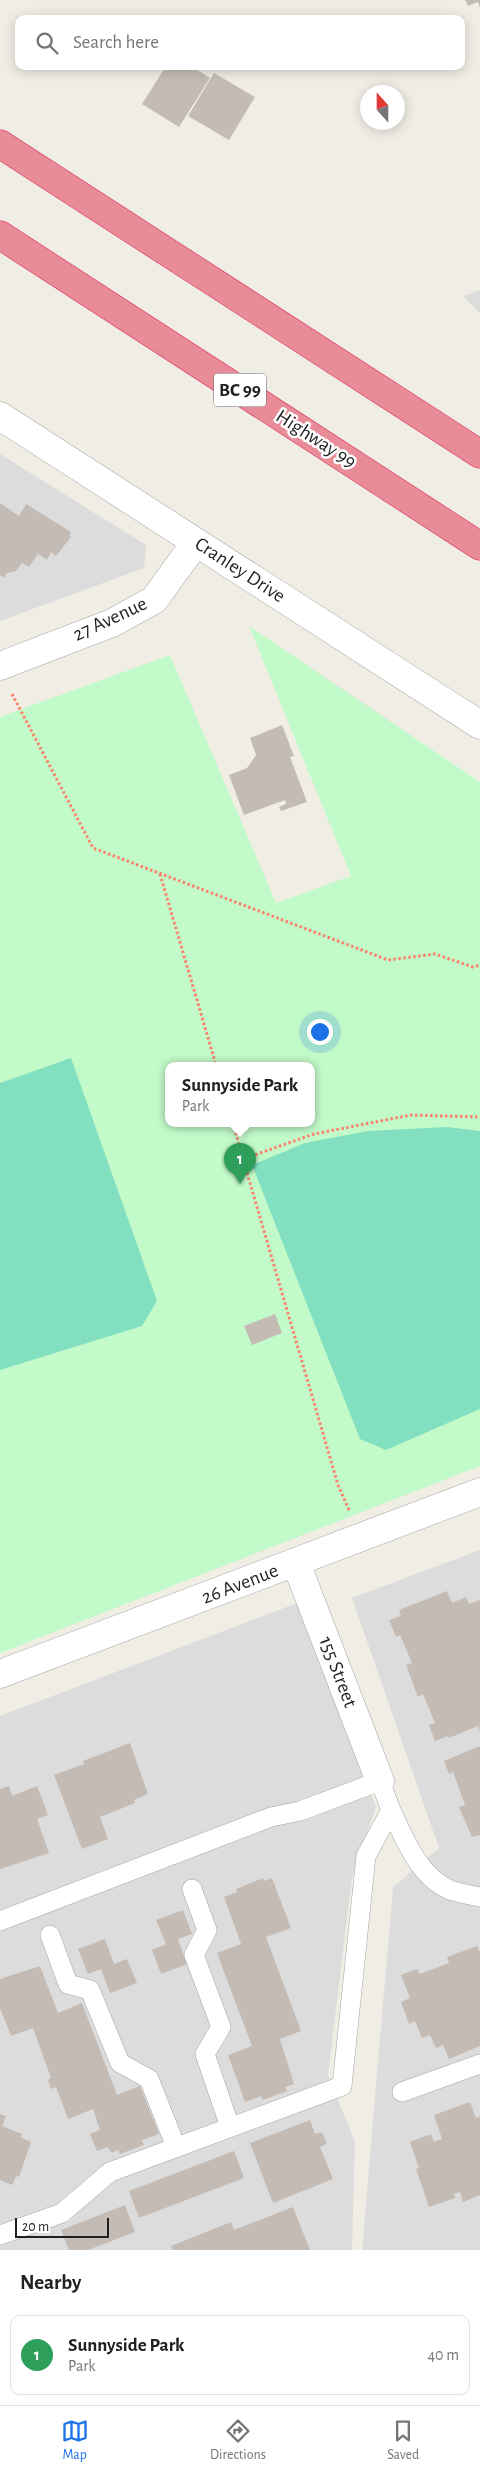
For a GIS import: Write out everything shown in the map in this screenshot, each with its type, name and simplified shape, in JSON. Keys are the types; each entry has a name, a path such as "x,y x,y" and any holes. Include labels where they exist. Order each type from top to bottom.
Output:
{"highway":[{"path":"0,144 480,454"},
{"name":"Highway 99","path":"0,235 480,546"}],"street":[{"name":"Cranley Drive","path":"0,416 480,725"},
{"name":"27 Avenue","path":"5,677 154,600 196,542"},
{"name":"26 Avenue","path":"0,1674 480,1492"},
{"name":"155 Street","path":"296,1563 380,1781"}],"lane":[{"path":"0,1921 271,1817 300,1811 380,1781 410,1851 431,1876 449,1889 480,1897"},
{"path":"0,2235 62,2213 110,2172 342,2086 366,1856 391,1810"},
{"path":"192,1889 207,1930 194,1955 221,2027 205,2054 230,2127"},
{"path":"50,1935 68,1984 90,1990 120,2063 149,2079 176,2147"},
{"path":"402,2092 480,2064"}],"path":[{"path":"5,677 93,848 388,960 436,954 473,967 480,964"},
{"path":"160,874 215,1062"},
{"path":"243,1159 314,1134 410,1115 480,1118"},
{"path":"234,1127 338,1485 361,1537"}],"shaded area":[{"path":"480,290 480,313 463,296"},
{"path":"0,454 146,545 144,568 0,621"},
{"path":"480,1550 480,2250 362,2250 393,1887 439,1848 352,1598"},
{"path":"300,1602 376,1807 352,1877 328,2075 355,2142 352,2250 0,2250 0,1716"}],"green space":[{"path":"249,626 480,782 480,1466 0,1653 0,717 170,655 276,903 351,876"},
{"path":"71,1058 157,1301 142,1326 0,1370 0,1083"},
{"path":"447,1127 480,1131 480,1409 386,1450 360,1439 252,1165 305,1143 368,1131"}],"building":[{"path":"465,0 480,0 480,8 478,2 468,6"},
{"path":"163,70 197,70 210,78 179,127 142,104"},
{"path":"214,73 255,97 229,140 188,116"},
{"path":"0,503 19,516 26,504 71,532 69,536 71,537 56,556 51,552 47,560 38,554 29,567 22,563 16,571 7,573 4,578 0,575"},
{"path":"282,725 294,756 290,757 307,802 281,811 279,807 286,804 285,800 244,815 229,775 247,768 256,755 250,738"},
{"path":"275,1314 282,1333 252,1345 244,1326"},
{"path":"447,1591 452,1603 466,1597 469,1604 480,1600 480,1731 478,1726 449,1738 448,1736 435,1741 429,1725 435,1723 423,1694 418,1697 406,1665 412,1663 400,1635 396,1637 389,1620 401,1616 399,1610"},
{"path":"130,1743 148,1794 134,1800 135,1803 100,1817 108,1839 82,1849 54,1775 84,1764 83,1761"},
{"path":"480,1746 480,1835 472,1837 459,1807 465,1805 453,1772 449,1774 444,1761"},
{"path":"9,1786 12,1796 37,1786 48,1815 37,1819 49,1853 0,1869 0,1789"},
{"path":"263,1878 264,1881 272,1878 291,1928 266,1937 301,2031 280,2039 294,2084 285,2087 287,2091 263,2100 261,2096 245,2102 228,2055 252,2046 217,1953 241,1944 224,1897 237,1892 236,1889"},
{"path":"183,1910 192,1934 178,1939 187,1964 161,1974 152,1950 166,1944 156,1920"},
{"path":"105,1939 114,1964 127,1959 137,1983 110,1993 101,1969 88,1974 78,1949"},
{"path":"477,1946 480,1952 480,2046 449,2059 443,2045 436,2048 430,2035 422,2038 415,2021 409,2024 401,2002 410,1998 401,1975 417,1969 420,1974 449,1963 447,1957"},
{"path":"40,1966 58,2013 82,2003 117,2095 140,2086 159,2134 142,2140 144,2145 120,2154 118,2150 111,2153 108,2147 97,2151 90,2134 100,2130 93,2109 68,2119 56,2087 51,2089 48,2080 51,2078 33,2028 11,2036 0,2008 0,1979"},
{"path":"470,2102 476,2118 480,2116 480,2195 463,2202 460,2192 454,2194 455,2198 429,2207 416,2169 419,2168 410,2142 431,2134 434,2142 442,2139 434,2115"},
{"path":"0,2114 6,2116 2,2126 22,2134 20,2137 31,2142 19,2177 16,2176 12,2185 0,2180"},
{"path":"310,2120 315,2134 322,2132 327,2144 320,2147 333,2179 273,2203 250,2143"},
{"path":"234,2151 244,2178 139,2218 129,2191"},
{"path":"125,2205 135,2232 88,2250 69,2250 61,2230"},
{"path":"293,2207 310,2250 173,2250 171,2246 231,2222 234,2230"}],"place":[{"name":"Sunnyside Park","path":"240,1184"}]}
